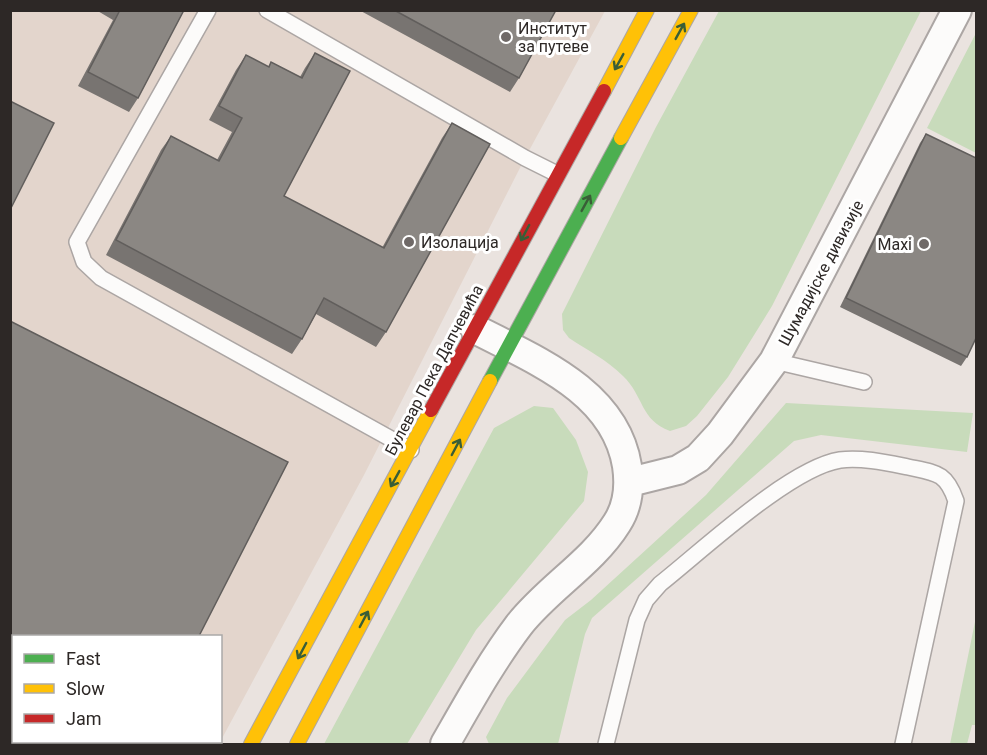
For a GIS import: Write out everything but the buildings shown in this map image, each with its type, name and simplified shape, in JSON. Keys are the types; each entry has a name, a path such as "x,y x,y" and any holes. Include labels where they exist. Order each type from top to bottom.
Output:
{"street":[{"name":"Булевар Пека Дапчевића","path":"251,744 647,10"},
{"path":"297,744 691,10"},
{"name":"Шумадијске дивизије","path":"630,482 678,470 698,458 720,434 774,361 957,10"},
{"path":"445,744 478,685 520,624 591,555 617,524 624,509 630,482 621,442 605,413 572,384 475,329"}],"lane":[{"path":"208,10 77,243 84,262 101,278 411,450"},
{"path":"267,10 525,158 557,174"},
{"path":"774,361 864,382"},
{"path":"606,744 637,620 646,600 660,584 780,488 826,463 843,459 893,464 935,473 950,483 956,501 903,744"}],"shaded area":[{"path":"10,11 605,11 525,158 364,475 222,738 222,635 12,635 12,743 219,744 11,744"}],"green space":[{"path":"719,11 921,11 772,306 728,377 697,416 686,426 670,431 653,421 635,391 617,370 569,338 563,330 562,314 656,127"},
{"path":"976,33 976,153 927,128"},
{"path":"786,403 973,413 967,452 821,435 794,441 592,618 585,634 558,744 489,744 486,737 507,698 565,620 591,600 706,495"},
{"path":"534,406 553,408 576,440 588,472 584,501 476,630 407,744 324,744 494,428"},
{"path":"976,617 976,725 972,725 967,744 950,744"}],"traffic: fast":[{"path":"490,381 621,138"}],"traffic: slow":[{"path":"604,91 647,10"},
{"path":"621,138 691,10"},
{"path":"297,744 490,381"},
{"path":"251,744 431,410"}],"traffic: jam":[{"path":"431,410 604,91"}],"place":[{"name":"Институт за путеве","path":"506,37"},
{"name":"Изолација","path":"409,242"},
{"name":"Maxi","path":"924,244"}]}
